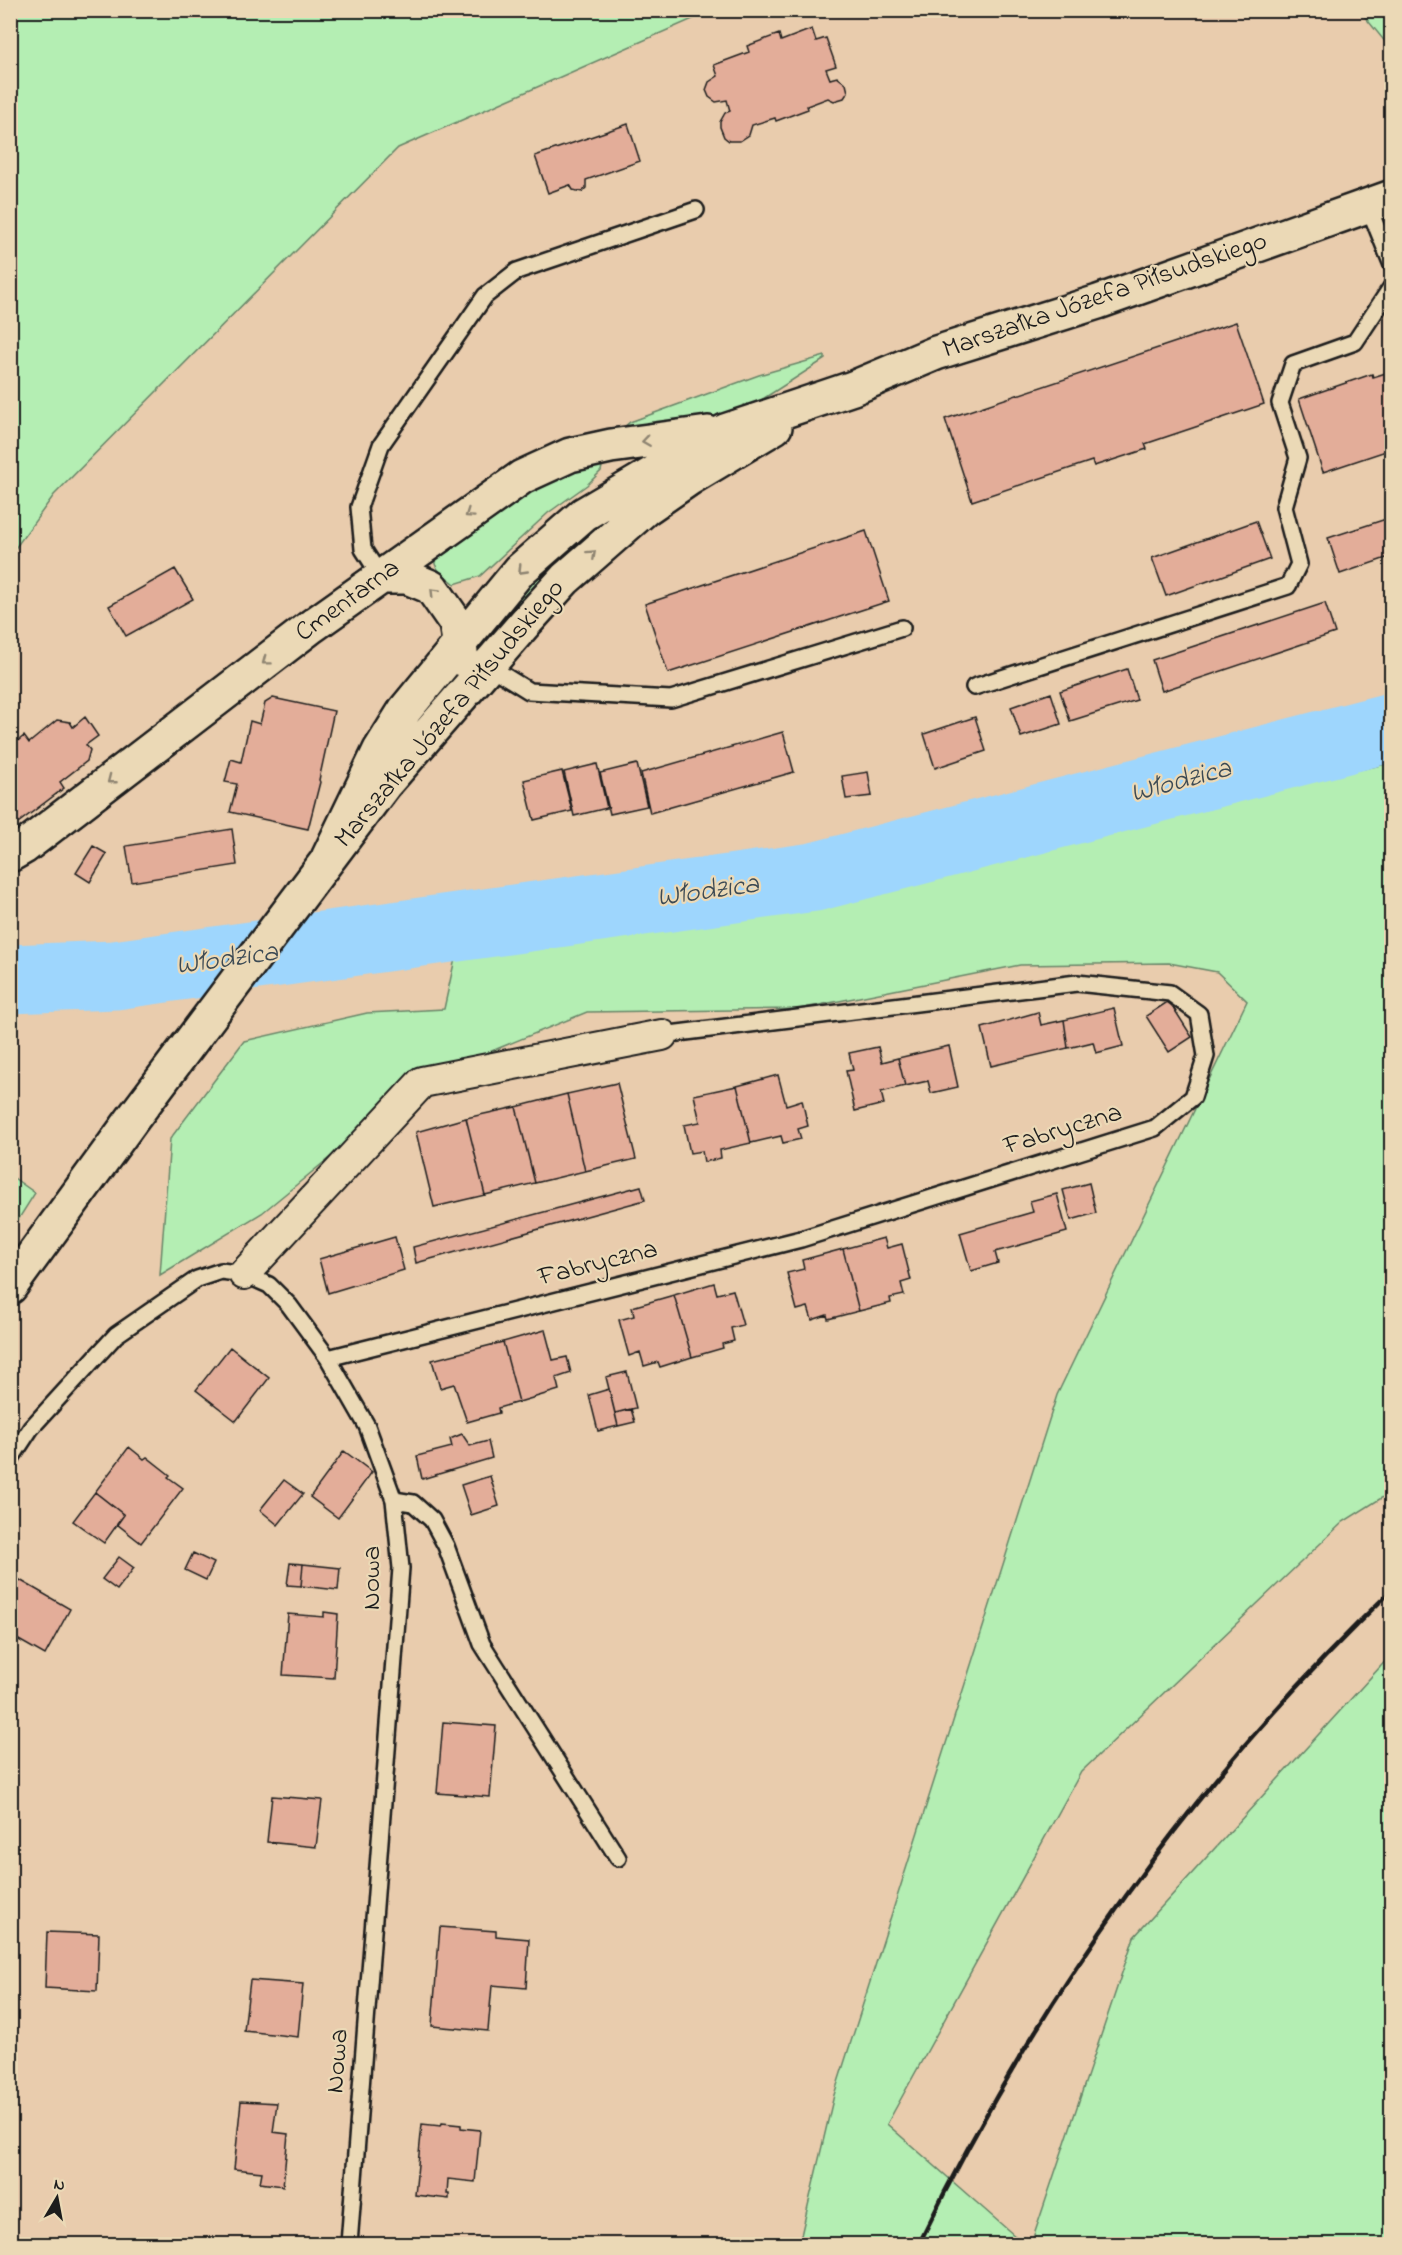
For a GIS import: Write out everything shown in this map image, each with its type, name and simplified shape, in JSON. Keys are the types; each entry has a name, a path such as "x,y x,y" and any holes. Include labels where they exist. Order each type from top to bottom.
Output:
{"street":[{"name":"Marszałka Józefa Piłsudskiego","path":"328,858 380,750 405,710 520,570 584,514 725,431 853,388 936,353 1098,302 1380,202"},
{"name":"Marszałka Józefa Piłsudskiego","path":"328,858 384,785 487,665 565,579 645,509 690,478 750,444 820,399"},
{"name":"Cmentarna","path":"10,855 24,847 312,626 522,477 570,455 611,446 725,431"},
{"path":"381,577 407,577 431,587 456,623 462,661 456,678 411,733 384,785"},
{"path":"10,1287 328,858"},
{"path":"244,1274 422,1082 662,1035"}],"lane":[{"path":"1380,202 1392,265"},
{"path":"381,577 363,549 359,507 381,446 485,296 517,271 696,210"},
{"path":"974,687 1288,586 1299,564 1284,507 1298,458 1280,403 1293,364 1356,342 1392,286"},
{"path":"487,665 529,692 671,699 902,628"},
{"name":"Fabryczna","path":"328,1358 801,1239 1155,1128 1193,1097 1206,1056 1199,1014 1170,993 1077,983 662,1035"},
{"name":"Nowa","path":"10,1460 31,1428 116,1335 197,1279 221,1271 244,1274 269,1285 289,1305 328,1358 367,1426 394,1500 401,1568 350,2244"},
{"path":"394,1500 413,1503 432,1520 446,1546 482,1644 618,1858"}],"green space":[{"path":"11,10 711,11 398,148 54,495 11,554"},
{"path":"1360,11 1391,11 1391,49"},
{"path":"825,356 825,359 741,413 724,418 624,427 630,422 759,375"},
{"path":"603,462 601,471 587,485 548,513 480,576 455,584 437,568 435,555 529,488 575,469"},
{"path":"591,529 593,534 520,607 511,600"},
{"path":"1391,763 1391,1492 1343,1522 1081,1772 887,2124 1024,2244 799,2244 834,2095 1057,1395 1247,1001 1217,972 1169,963 1020,965 799,1009 587,1012 422,1082 262,1213 160,1275 170,1139 244,1041 367,1013 444,1009 456,954 819,909 1330,776"},
{"path":"11,1176 35,1193 11,1231"},
{"path":"1391,1655 1391,2244 1031,2244 1134,1937"}],"building":[{"path":"812,29 816,41 826,38 836,66 826,69 830,79 837,77 846,84 848,92 844,98 834,101 828,98 807,106 808,109 776,121 775,118 752,125 749,135 740,141 729,141 724,137 720,127 725,113 730,111 727,100 716,102 709,97 706,90 709,82 718,76 714,65 749,52 747,46 779,34 781,41"},
{"path":"628,124 640,161 586,180 586,188 582,192 573,190 570,185 548,193 535,156"},
{"path":"1236,322 1264,404 1145,444 1147,449 1094,466 1092,461 972,501 945,419"},
{"path":"1392,371 1392,449 1323,472 1299,399 1372,374 1373,377"},
{"path":"1392,517 1392,556 1340,574 1328,538"},
{"path":"1256,521 1270,559 1166,596 1152,558"},
{"path":"866,531 889,601 668,673 645,604"},
{"path":"175,569 193,599 126,636 109,606"},
{"path":"1325,603 1335,633 1162,691 1152,660"},
{"path":"1127,669 1137,700 1070,721 1060,691"},
{"path":"1051,693 1061,724 1021,737 1011,707"},
{"path":"273,698 334,711 308,829 230,812 237,784 225,782 231,759 241,762 250,721 260,724 265,703"},
{"path":"85,717 98,736 86,745 90,750 87,761 60,782 64,788 10,829 10,747 24,736 29,743 57,720 70,722 73,727"},
{"path":"975,717 986,751 935,768 924,734"},
{"path":"783,732 794,772 650,813 641,773"},
{"path":"597,764 607,808 574,816 564,772"},
{"path":"637,764 647,806 610,814 600,773"},
{"path":"562,771 572,811 534,820 524,780"},
{"path":"868,772 872,796 846,799 842,776"},
{"path":"232,829 237,865 132,882 126,846"},
{"path":"93,846 107,854 90,882 76,873"},
{"path":"1169,1001 1192,1037 1169,1052 1146,1016"},
{"path":"1114,1008 1123,1046 1096,1053 1093,1042 1068,1048 1064,1020"},
{"path":"1038,1012 1041,1025 1064,1020 1068,1048 991,1066 982,1028"},
{"path":"949,1046 958,1087 931,1093 928,1081 905,1086 898,1058"},
{"path":"878,1047 882,1062 898,1058 905,1086 881,1092 884,1104 855,1111 846,1071 853,1070 849,1053"},
{"path":"778,1075 786,1105 802,1100 808,1126 798,1129 801,1139 783,1143 781,1136 751,1143 737,1086"},
{"path":"617,1083 636,1159 585,1171 567,1094"},
{"path":"737,1086 751,1143 720,1150 721,1158 704,1162 702,1151 690,1153 684,1125 700,1122 694,1095"},
{"path":"567,1094 585,1171 535,1183 516,1107"},
{"path":"516,1107 535,1183 485,1195 466,1118"},
{"path":"466,1118 485,1195 434,1207 416,1132"},
{"path":"1089,1183 1096,1213 1071,1220 1063,1190"},
{"path":"641,1186 645,1200 416,1263 413,1247"},
{"path":"1057,1194 1067,1232 995,1252 998,1263 971,1271 960,1233 1033,1212 1030,1201"},
{"path":"395,1237 404,1270 328,1293 319,1259"},
{"path":"884,1238 887,1248 902,1244 911,1280 901,1283 904,1295 890,1298 891,1303 859,1311 843,1249"},
{"path":"843,1249 859,1311 828,1319 827,1315 812,1320 808,1307 797,1310 787,1273 804,1269 802,1260"},
{"path":"714,1283 717,1294 733,1290 743,1325 731,1328 734,1341 722,1344 723,1348 692,1357 674,1295"},
{"path":"674,1295 692,1357 660,1367 658,1362 644,1366 640,1352 629,1356 619,1320 634,1316 632,1307"},
{"path":"545,1330 553,1360 567,1357 571,1373 556,1378 559,1390 519,1402 503,1342"},
{"path":"503,1342 519,1402 498,1408 499,1413 467,1422 454,1384 440,1388 432,1360"},
{"path":"230,1347 269,1378 236,1421 196,1390"},
{"path":"627,1372 636,1408 615,1413 606,1377"},
{"path":"609,1389 618,1426 598,1431 589,1395"},
{"path":"631,1409 635,1422 618,1426 615,1413"},
{"path":"462,1434 470,1446 488,1441 492,1458 422,1479 417,1456 452,1447 450,1439"},
{"path":"129,1447 144,1459 147,1457 183,1488 141,1543 117,1524 124,1515 95,1492"},
{"path":"344,1451 372,1472 338,1518 310,1497"},
{"path":"490,1476 499,1506 471,1515 461,1485"},
{"path":"284,1480 303,1494 278,1525 260,1510"},
{"path":"95,1492 124,1515 104,1543 73,1521"},
{"path":"193,1553 214,1563 206,1580 185,1570"},
{"path":"119,1557 134,1568 117,1590 102,1579"},
{"path":"290,1563 303,1564 301,1586 287,1585"},
{"path":"303,1564 340,1568 338,1590 301,1586"},
{"path":"18,1579 70,1609 45,1655 10,1635 10,1593"},
{"path":"324,1612 338,1614 334,1678 283,1675 288,1614 324,1617"},
{"path":"443,1722 496,1726 490,1797 437,1793"},
{"path":"272,1796 322,1800 316,1847 267,1842"},
{"path":"440,1927 496,1931 496,1936 529,1939 526,1988 492,1985 488,2031 432,2026"},
{"path":"47,1932 99,1934 97,1991 45,1988"},
{"path":"250,1980 303,1984 298,2037 244,2031"},
{"path":"241,2101 277,2103 273,2132 288,2134 283,2186 260,2183 262,2172 234,2169"},
{"path":"442,2123 480,2130 475,2182 448,2179 449,2199 415,2195 422,2124 441,2126"}],"waterway":[{"name":"Włodzica","path":"10,979 115,975 814,877 1392,727"}],"railway":[{"path":"919,2244 965,2154 1015,2066 1068,1980 1126,1896 1187,1815 1252,1737 1320,1662 1392,1590"}]}
